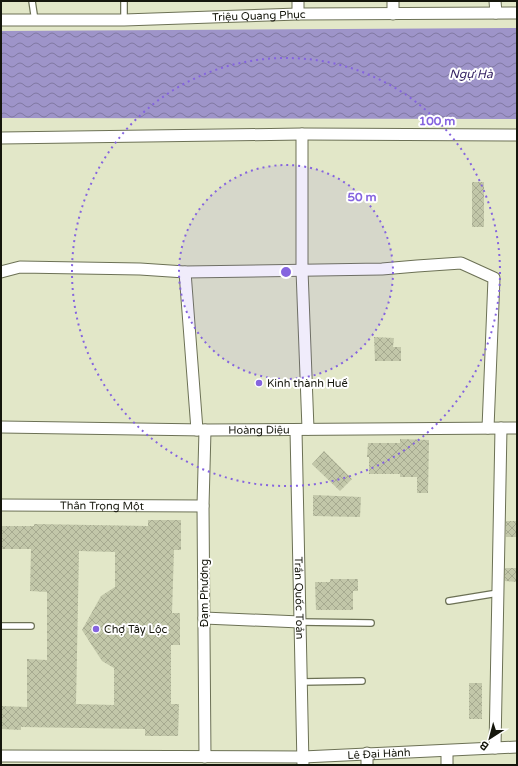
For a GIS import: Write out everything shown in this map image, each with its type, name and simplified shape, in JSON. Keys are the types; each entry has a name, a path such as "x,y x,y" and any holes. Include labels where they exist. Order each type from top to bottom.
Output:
{"street":[{"path":"298,1 298,14"},
{"path":"393,1 393,14"},
{"path":"495,1 496,13"},
{"name":"Triệu Quang Phục","path":"1,20 124,20 298,14 517,13"},
{"path":"1,138 302,134 517,135"},
{"path":"302,134 302,270 308,429"},
{"path":"1,272 20,268 140,269 184,272 382,269 461,264 494,278 488,428"},
{"name":"Đạm Phương","path":"184,272 201,430 204,506 205,757"},
{"name":"Hoàng Diệu","path":"1,427 201,430 517,428"},
{"path":"495,748 501,428"},
{"name":"Trần Quốc Toản","path":"296,430 303,761"},
{"name":"Thân Trọng Một","path":"1,505 204,506"},
{"path":"204,618 300,622"},
{"name":"Lê Đại Hành","path":"1,756 205,757 303,761 367,753 517,747"},
{"path":"446,751 447,765"},
{"path":"367,753 367,765"}],"lane":[{"path":"32,1 35,21"},
{"path":"124,1 124,20"},
{"path":"449,601 499,593"},
{"path":"300,622 371,623"},
{"path":"1,626 31,626"},
{"path":"301,682 362,681"}],"water":[{"name":"Ngự Hà","path":"517,28 517,119 1,118 1,31"}],"building":[{"path":"472,182 484,182 484,227 472,227"},
{"path":"374,337 394,338 393,347 401,347 401,361 375,361"},
{"path":"400,439 429,440 428,493 417,493 417,477 400,477 400,474 369,474 369,457 367,457 368,443 400,443"},
{"path":"324,451 352,479 340,491 312,464"},
{"path":"313,495 361,497 360,517 313,516"},
{"name":"Chợ Tây Lộc","path":"148,520 181,520 181,550 174,550 172,613 180,613 180,645 171,645 171,704 179,704 178,736 145,736 145,729 21,727 21,730 1,729 1,706 27,707 27,659 47,660 47,592 30,591 31,549 1,549 1,526 34,526 34,524 148,526","holes":["79,551 115,552 115,587 101,596 82,630 102,661 114,668 114,705 76,704"]},
{"path":"506,521 517,521 517,537 506,537"},
{"path":"505,568 517,568 517,582 505,581"},
{"path":"330,579 358,579 358,591 353,591 353,610 316,610 315,582 330,582"},
{"path":"469,683 482,683 482,719 469,719"}],"place":[{"name":"Kinh thành Huế","path":"259,383"},
{"name":"Chợ Tây Lộc","path":"96,629"}]}
